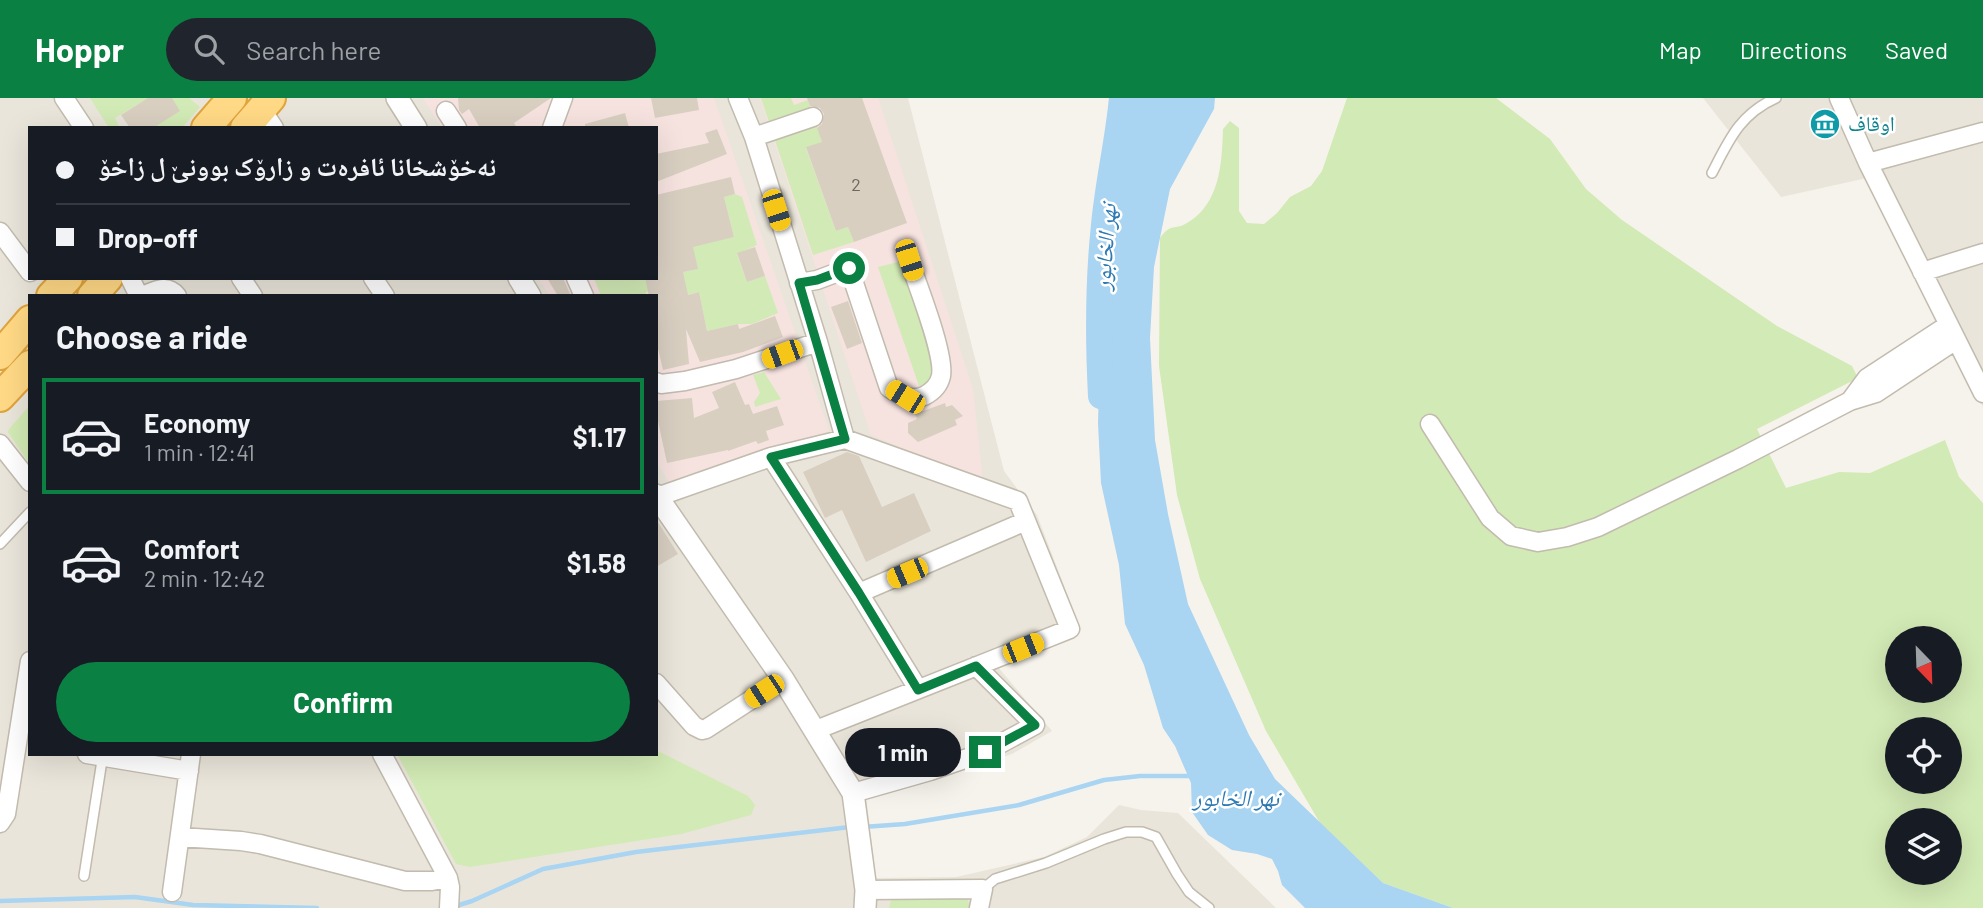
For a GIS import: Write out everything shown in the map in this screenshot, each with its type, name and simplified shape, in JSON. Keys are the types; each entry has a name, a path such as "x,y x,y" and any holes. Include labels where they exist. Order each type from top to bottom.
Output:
{"highway":[{"path":"208,126 232,98"},
{"path":"51,294 66,280"},
{"path":"94,294 105,280"},
{"path":"0,355 28,322"},
{"path":"0,397 28,367"}],"street":[{"path":"64,98 83,126"},
{"path":"397,98 415,126"},
{"path":"413,98 430,126"},
{"path":"553,126 563,98"},
{"path":"738,98 754,137 818,342 845,439"},
{"path":"1839,98 1868,163 1952,332 1978,371 1983,393"},
{"path":"446,111 456,126"},
{"path":"754,137 813,117"},
{"path":"1868,163 1983,132"},
{"path":"0,233 28,269"},
{"path":"1922,272 1983,253"},
{"path":"799,283 817,280 849,268 889,388 905,397 920,398 932,392 941,378 942,360 909,260"},
{"path":"36,280 47,294"},
{"path":"146,294 164,288 175,294"},
{"path":"1430,424 1490,518 1511,536 1538,542 1567,537 1598,527 1850,401 1867,378 1952,332"},
{"path":"658,383 685,381 736,369 818,342"},
{"path":"658,496 771,457 845,439 1018,501 1070,629 816,730"},
{"path":"0,444 28,479"},
{"path":"771,457 918,690"},
{"path":"658,497 783,679 853,793 865,891 983,888 979,908"},
{"path":"859,593 1026,521"},
{"path":"853,793 985,752 1035,725 976,666"},
{"path":"658,685 694,726 702,730 783,679"},
{"path":"0,823 6,814 24,740 28,687"},
{"path":"110,756 190,763 172,892"},
{"path":"383,756 449,883 449,908"},
{"path":"180,837 260,844 405,881 449,883"}],"lane":[{"path":"1712,173 1734,131 1759,106 1776,98"},
{"path":"0,544 28,514"},
{"path":"84,876 98,756"},
{"path":"983,888 995,878 1046,863 1104,839 1126,832 1142,832 1156,837 1189,892 1209,908"}],"shaded area":[{"path":"0,98 908,98 1004,471 1037,515 1081,630 997,666 1052,731 1012,754 965,770 866,796 876,878 956,877 1044,857 1087,837 1119,805 1178,813 1276,908 0,908"},
{"path":"423,98 714,98 829,431 669,482 658,465 658,294 549,294 539,280 658,280 658,126 441,126"},
{"path":"760,98 878,98 973,389 983,482 871,435"},
{"path":"1703,98 1983,98 1983,407 1867,178 1781,197"}],"green space":[{"path":"90,98 148,98 115,118 119,126 108,126"},
{"path":"172,98 189,98 200,107 184,126 154,126"},
{"path":"761,98 791,98 794,105 808,100 822,142 806,148 836,231 848,227 854,242 813,255"},
{"path":"1347,98 1496,98 1550,139 1586,189 1622,220 1777,326 1852,366 1858,378 1757,429 1786,488 1839,472 1870,473 1945,440 1959,477 1983,503 1983,908 1453,908 1383,883 1320,823 1266,731 1200,579 1177,495 1159,366 1160,238 1170,228 1187,223 1198,215 1213,194 1220,169 1223,129 1230,121 1239,128 1239,211 1247,223 1264,224 1290,197 1311,186 1322,171"},
{"path":"735,194 742,197 757,245 737,254 747,282 765,276 778,313 752,324 738,324 707,331 699,292 687,295 683,272 697,269 691,238 711,242 734,237 724,197"},
{"path":"902,261 936,360 931,382 919,386 878,267"},
{"path":"595,280 648,280 659,289 646,294 600,294"},
{"path":"764,372 781,399 755,407 754,402 760,393 753,375"},
{"path":"28,407 28,462 8,432"},
{"path":"658,751 748,796 755,805 751,815 681,834 470,867 456,864 398,756 658,756"},
{"path":"967,897 970,908 889,908 893,899"}],"water":[{"name":"نهر الخابور","path":"1122,98 1215,98 1214,109 1170,189 1154,267 1150,338 1155,440 1188,604 1249,735 1275,779 1383,883 1453,908 1305,908 1282,885 1272,859 1232,850 1208,835 1192,812 1191,783 1175,746 1163,728 1144,665 1125,624 1119,565 1101,483 1098,423 1101,318 1113,227"}],"building":[{"path":"148,98 172,98 180,111 156,126 129,126 121,115"},
{"path":"458,98 551,98 514,123 516,126 479,126 469,109 462,114"},
{"path":"651,98 697,98 699,110 655,118"},
{"path":"807,98 862,98 907,223 854,242 848,227 836,231 806,147 822,142 817,128 822,124 824,114 820,108 810,106"},
{"path":"625,113 628,126 585,126"},
{"path":"717,129 727,154 658,181 658,154 709,143 705,133"},
{"path":"731,177 735,194 724,197 734,237 693,247 698,269 683,272 688,295 699,292 707,331 738,324 739,329 775,316 783,337 743,352 700,362 686,329 689,364 663,370 658,349 658,294 649,294 645,280 658,280 658,195"},
{"path":"755,247 765,276 747,282 737,253"},
{"path":"548,280 564,280 570,294 557,294"},
{"path":"848,301 862,343 847,349 831,307"},
{"path":"735,382 745,405 749,404 753,414 777,406 784,425 766,431 769,440 758,444 756,441 728,451 667,463 658,421 658,401 692,398 694,418 719,408 712,392"},
{"path":"945,403 946,407 952,405 963,416 955,420 957,425 918,442 908,433 908,423 917,419 915,414"},
{"path":"847,452 859,456 882,507 914,493 931,531 866,562 842,510 825,518 803,472"},
{"path":"658,522 678,554 658,566"}],"waterway":[{"name":"نهر الخابور","path":"1101,396 1099,310 1102,246 1122,98"},
{"path":"863,827 905,824 1019,805 1104,780 1140,776 1191,776"},
{"path":"453,907 543,869 636,852 850,827"},
{"path":"0,901 135,897 193,905 317,908"}],"place":[{"name":"اوقاف","path":"1825,124"}],"route":[{"path":"849,268 817,280 799,283 845,439 771,457 918,690 976,666 1035,725 985,752"}]}
